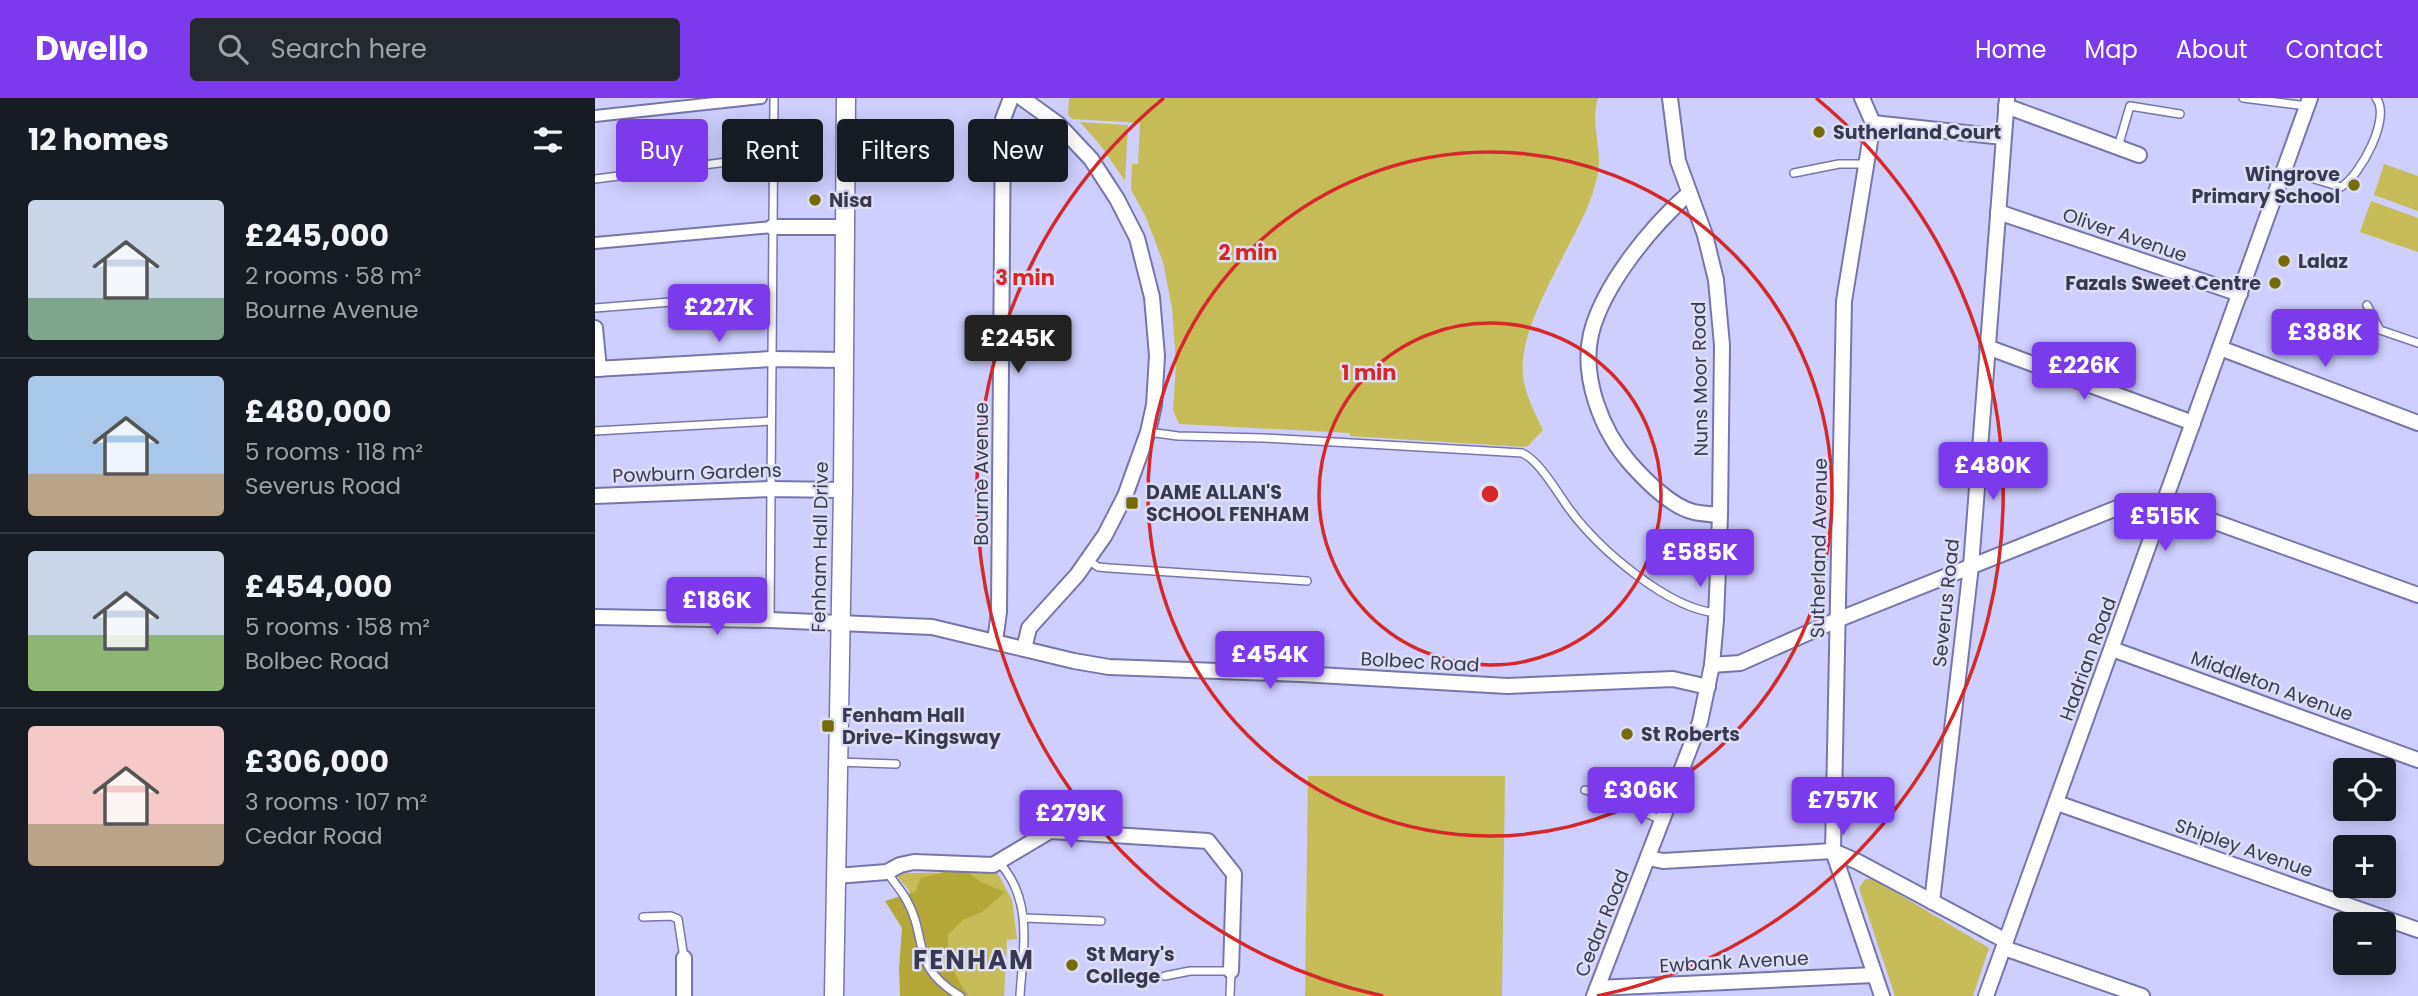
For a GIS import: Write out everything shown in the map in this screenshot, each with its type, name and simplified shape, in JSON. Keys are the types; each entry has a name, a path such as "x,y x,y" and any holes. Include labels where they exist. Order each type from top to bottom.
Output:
{"street":[{"path":"595,116 761,98"},
{"name":"Fenham Hall Drive","path":"834,996 846,98"},
{"name":"Bourne Avenue","path":"995,641 999,612 1003,119 1011,98"},
{"path":"1022,98 1058,124 1091,159 1117,199 1137,238 1152,297 1157,356 1154,405 1148,432 1125,496 1105,535 1088,560 1029,628 1024,649"},
{"name":"Nuns Moor Road","path":"1670,98 1678,161 1705,235 1716,280 1722,345 1717,613 1712,665"},
{"path":"1862,98 1873,123 2003,137"},
{"path":"2006,102 2139,155"},
{"name":"Severus Road","path":"1932,902 1971,566 2006,102"},
{"name":"Hadrian Road","path":"1986,996 2309,102"},
{"name":"Sutherland Avenue","path":"1873,123 1844,301 1833,851 1882,996"},
{"path":"1688,194 1672,208 1620,272 1602,303 1591,335 1590,366 1594,394 1605,424 1625,457 1664,496 1691,512 1720,515"},
{"name":"Oliver Avenue","path":"1998,212 2240,294"},
{"path":"595,243 772,227 846,227"},
{"path":"595,328 597,369 772,359 843,359"},
{"path":"1987,347 2193,423"},
{"path":"2220,348 2418,423"},
{"name":"Powburn Gardens","path":"595,496 770,489 842,490"},
{"path":"1712,665 1740,663 1836,620 2117,508 2165,502"},
{"path":"2193,514 2418,595"},
{"name":"Bolbec Road","path":"595,617 840,622 932,627 1108,667 1301,674 1507,686 1673,679 1708,687"},
{"name":"Middleton Avenue","path":"2112,649 2418,760"},
{"name":"Cedar Road","path":"1595,992 1700,722 1712,665"},
{"name":"Shipley Avenue","path":"2057,803 2418,930"},
{"path":"836,876 887,873 900,865 913,862 993,864 1050,831 1208,841 1234,874 1231,971"},
{"path":"1649,858 1663,861 1833,851 1932,902 2005,944 2142,996"},
{"path":"684,958 684,996"},
{"name":"Ewbank Avenue","path":"1595,992 1874,975"}],"lane":[{"path":"774,98 774,119"},
{"path":"2243,98 2309,102"},
{"path":"2284,170 2341,187 2350,182 2366,159 2380,118 2380,103 2376,98"},
{"path":"2118,147 2130,106 2180,114"},
{"path":"595,179 722,163"},
{"path":"1794,173 1839,164 1866,163"},
{"path":"770,620 773,182"},
{"path":"595,308 772,294"},
{"path":"2367,305 2380,330 2418,343"},
{"path":"595,431 771,421"},
{"path":"1148,432 1178,436 1264,438 1522,453 1535,462 1579,522 1614,559 1669,596 1701,612 1717,613"},
{"path":"1088,560 1098,567 1307,581"},
{"path":"837,762 896,764"},
{"path":"1585,790 1616,799 1662,821"},
{"path":"998,861 1011,876 1019,892 1024,918 1020,996"},
{"path":"887,873 907,900 916,925 921,954 930,971 960,996"},
{"path":"643,917 671,916 678,919 684,958"},
{"path":"1024,918 1101,921"},
{"path":"1165,976 1190,971 1231,971 1230,996"}],"shaded area":[{"path":"1069,98 1598,98 1595,121 1599,165 1594,189 1583,218 1537,310 1523,355 1526,390 1543,430 1524,447 1350,436 1350,433 1179,424 1173,410 1176,364 1172,308 1163,262 1145,215 1131,190 1132,164 1138,164 1140,123 1072,119 1068,114"},
{"path":"1080,122 1128,125 1125,181 1101,146"},
{"path":"2384,164 2418,176 2418,211 2374,195"},
{"path":"2371,201 2418,218 2418,252 2360,232"},
{"path":"1308,776 1505,776 1502,996 1305,996"},
{"path":"944,872 967,872 983,883 1005,892 982,912 963,920 948,935 953,967 969,996 900,996 902,928 885,901 915,892 921,878"},
{"path":"997,872 1012,900 1017,939 1007,940 1004,996 970,996 950,980 918,907 896,875"},
{"path":"1865,879 1873,879 1989,948 1973,996 1895,996 1859,888"}],"place":[{"name":"Sutherland Court","path":"1819,132"},
{"name":"Wingrove Primary School","path":"2354,185"},
{"name":"Nisa","path":"815,200"},
{"name":"Lalaz","path":"2284,261"},
{"name":"Fazals Sweet Centre","path":"2275,283"},
{"name":"DAME ALLAN'S SCHOOL FENHAM","path":"1132,503"},
{"name":"Fenham Hall Drive-Kingsway","path":"828,726"},
{"name":"St Roberts","path":"1627,734"},
{"name":"St Mary's College","path":"1072,965"}],"district":[{"name":"FENHAM","path":"974,960"}]}
